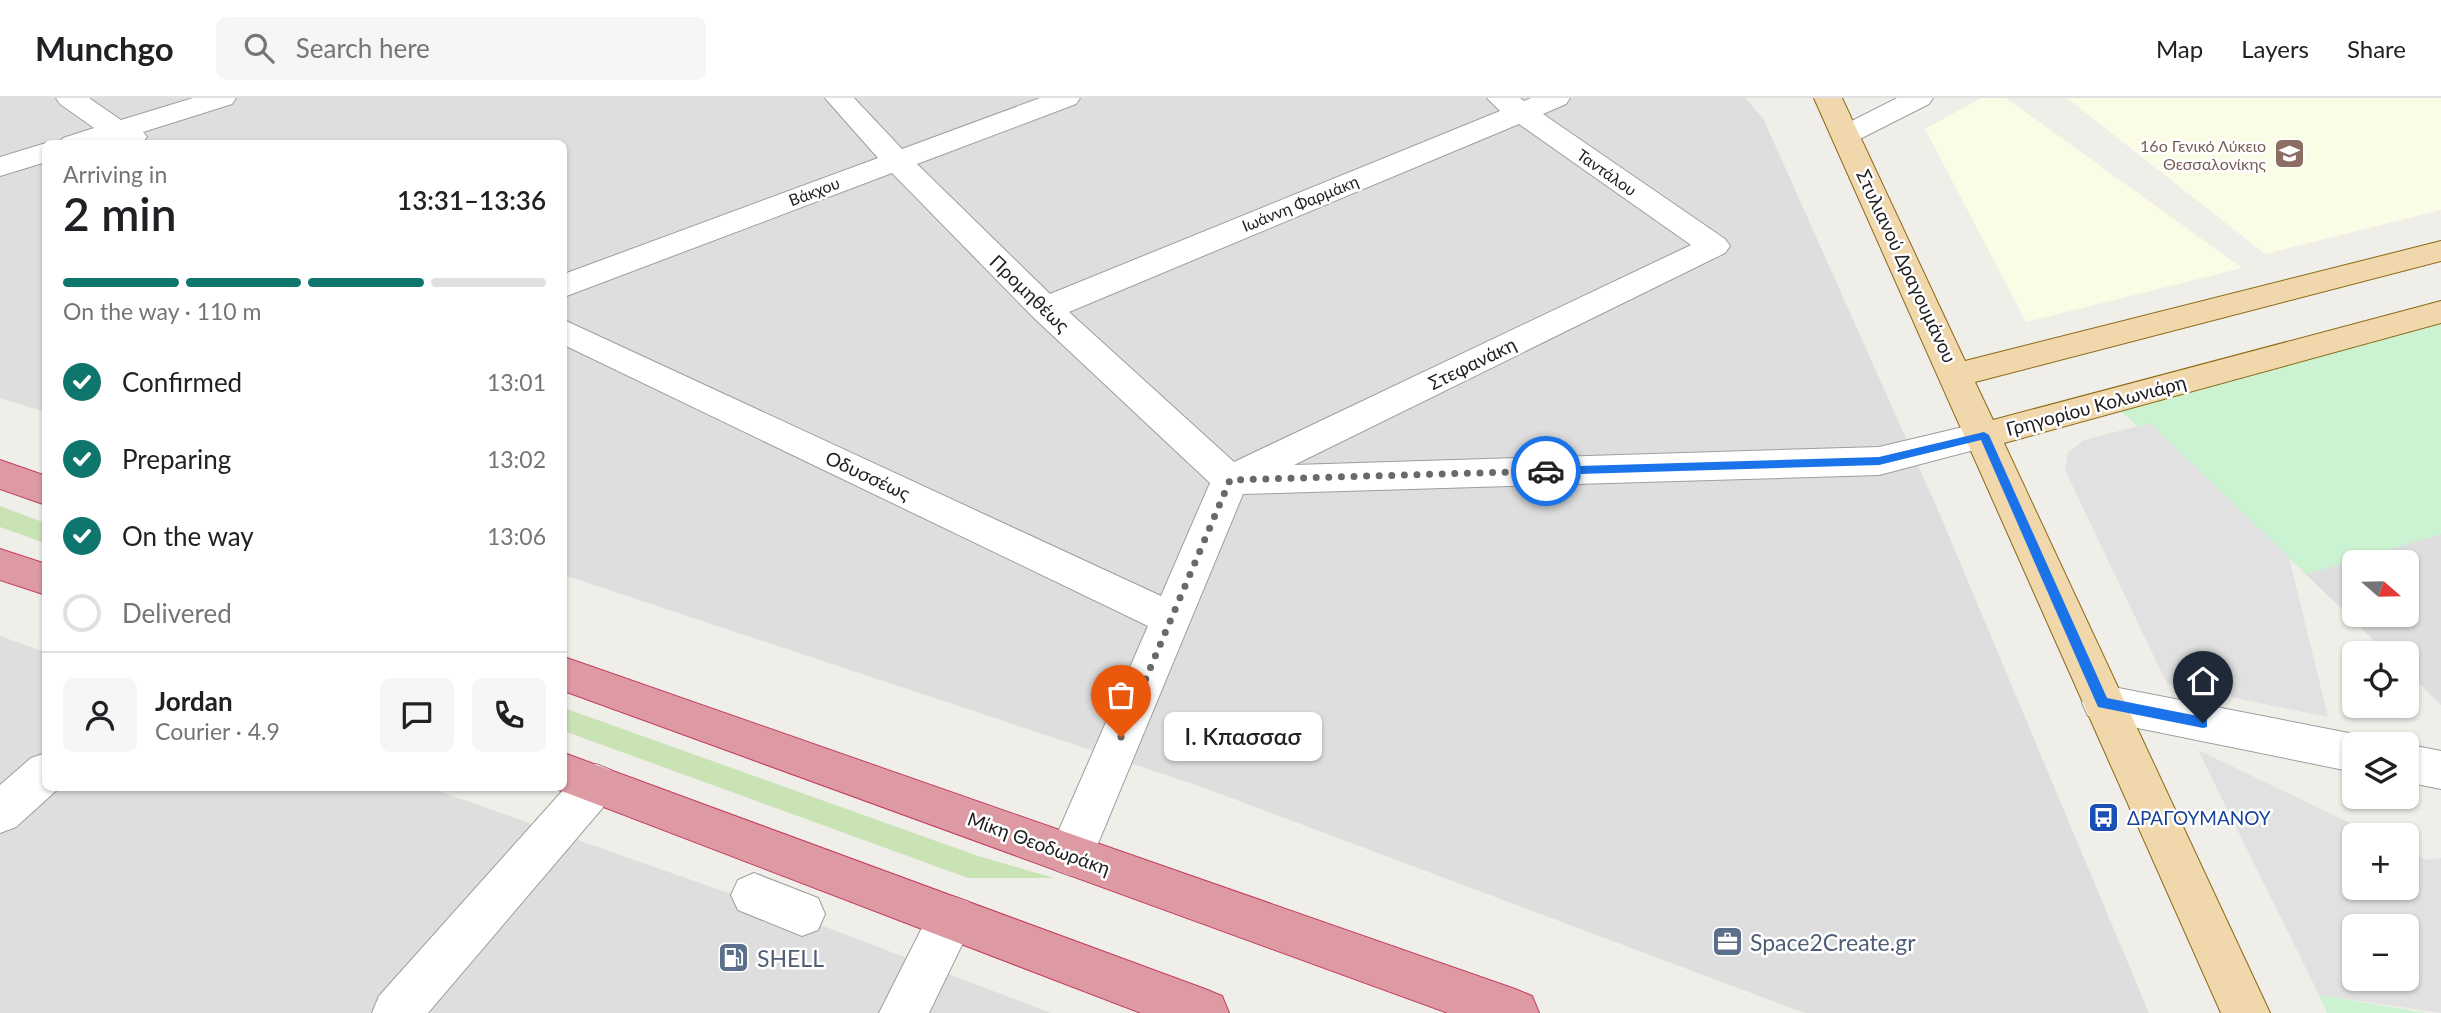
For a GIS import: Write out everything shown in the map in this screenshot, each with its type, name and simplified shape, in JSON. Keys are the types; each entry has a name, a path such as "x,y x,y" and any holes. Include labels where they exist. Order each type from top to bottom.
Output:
{"highway":[{"path":"0,474 42,487"},
{"path":"0,564 42,579"},
{"name":"Μίκη Θεοδωράκη","path":"567,675 1515,1013"},
{"path":"580,778 1205,1013"}],"main road":[{"name":"Στυλιανού Δραγουμάνου","path":"1828,98 2246,1013"},
{"path":"1956,375 2441,251"},
{"name":"Γρηγορίου Κολωνιάρη","path":"1984,435 2441,312"}],"street":[{"path":"70,98 116,130 138,140"},
{"path":"85,140 222,98"},
{"name":"Προμηθέως","path":"839,98 895,160 1045,309 1230,480"},
{"name":"Βάκχου","path":"567,285 895,160 1001,110 1066,98"},
{"name":"Ιωάννη Φαρμάκη","path":"1045,309 1510,105 1556,98"},
{"path":"1846,135 1919,98"},
{"name":"Ταντάλου","path":"1510,105 1714,246"},
{"path":"0,167 42,153"},
{"name":"Στεφανάκη","path":"1230,480 1714,246"},
{"name":"Οδυσσέως","path":"567,332 1172,619"},
{"name":"Γρηγορίου Κολωνιάρη","path":"1230,480 1879,461 1984,435"},
{"path":"1071,855 1230,480"},
{"path":"2103,703 2342,750"},
{"path":"2419,766 2441,770"},
{"path":"0,813 42,776"},
{"path":"396,1013 580,778"},
{"path":"754,895 802,914"},
{"path":"903,1013 952,918"}],"shaded area":[{"path":"0,98 1745,98 1763,118 1938,510 2149,1013 1805,1013 1202,787 567,576 567,140 42,140 42,411 0,398"},
{"path":"1981,98 2006,98 2242,268 2026,322 1925,129"},
{"name":"16ο Γενικό Λύκειο Θεσσαλονίκης","path":"2067,98 2441,98 2441,210 2265,254"},
{"path":"2441,351 2441,705 2419,684 2419,641 2375,641 2360,627 2419,627 2419,550 2342,550 2342,609 2150,423"},
{"path":"2150,423 2289,557 2328,717 2167,684 2065,470 2068,453 2084,440"},
{"path":"0,636 42,651 42,791 439,791 831,929 1051,1013 0,1013"},
{"path":"2198,750 2350,823 2342,823 2342,900 2419,900 2419,856 2427,860 2441,858 2441,1013 2319,995"}],"green space":[{"path":"2441,312 2441,534 2387,550 2342,550 2342,564 2307,574 2110,402"},
{"path":"0,506 42,522 42,542 0,527"},
{"path":"567,709 978,856 1054,878 968,878 567,732"},
{"path":"2319,995 2427,1013 2327,1013"}],"way so far":[{"path":"1121,737 1230,480 1546,471"}],"place":[{"name":"16ο Γενικό Λύκειο Θεσσαλονίκης","path":"2289,154"},
{"name":"Ι. Κπασσασ","path":"1121,737"},
{"name":"ΔΡΑΓΟΥΜΑΝΟΥ","path":"2104,817"},
{"name":"Space2Create.gr","path":"1727,942"},
{"name":"SHELL","path":"734,958"}],"route":[{"path":"1546,471 1879,461 1984,435 2103,703 2203,723"}]}
